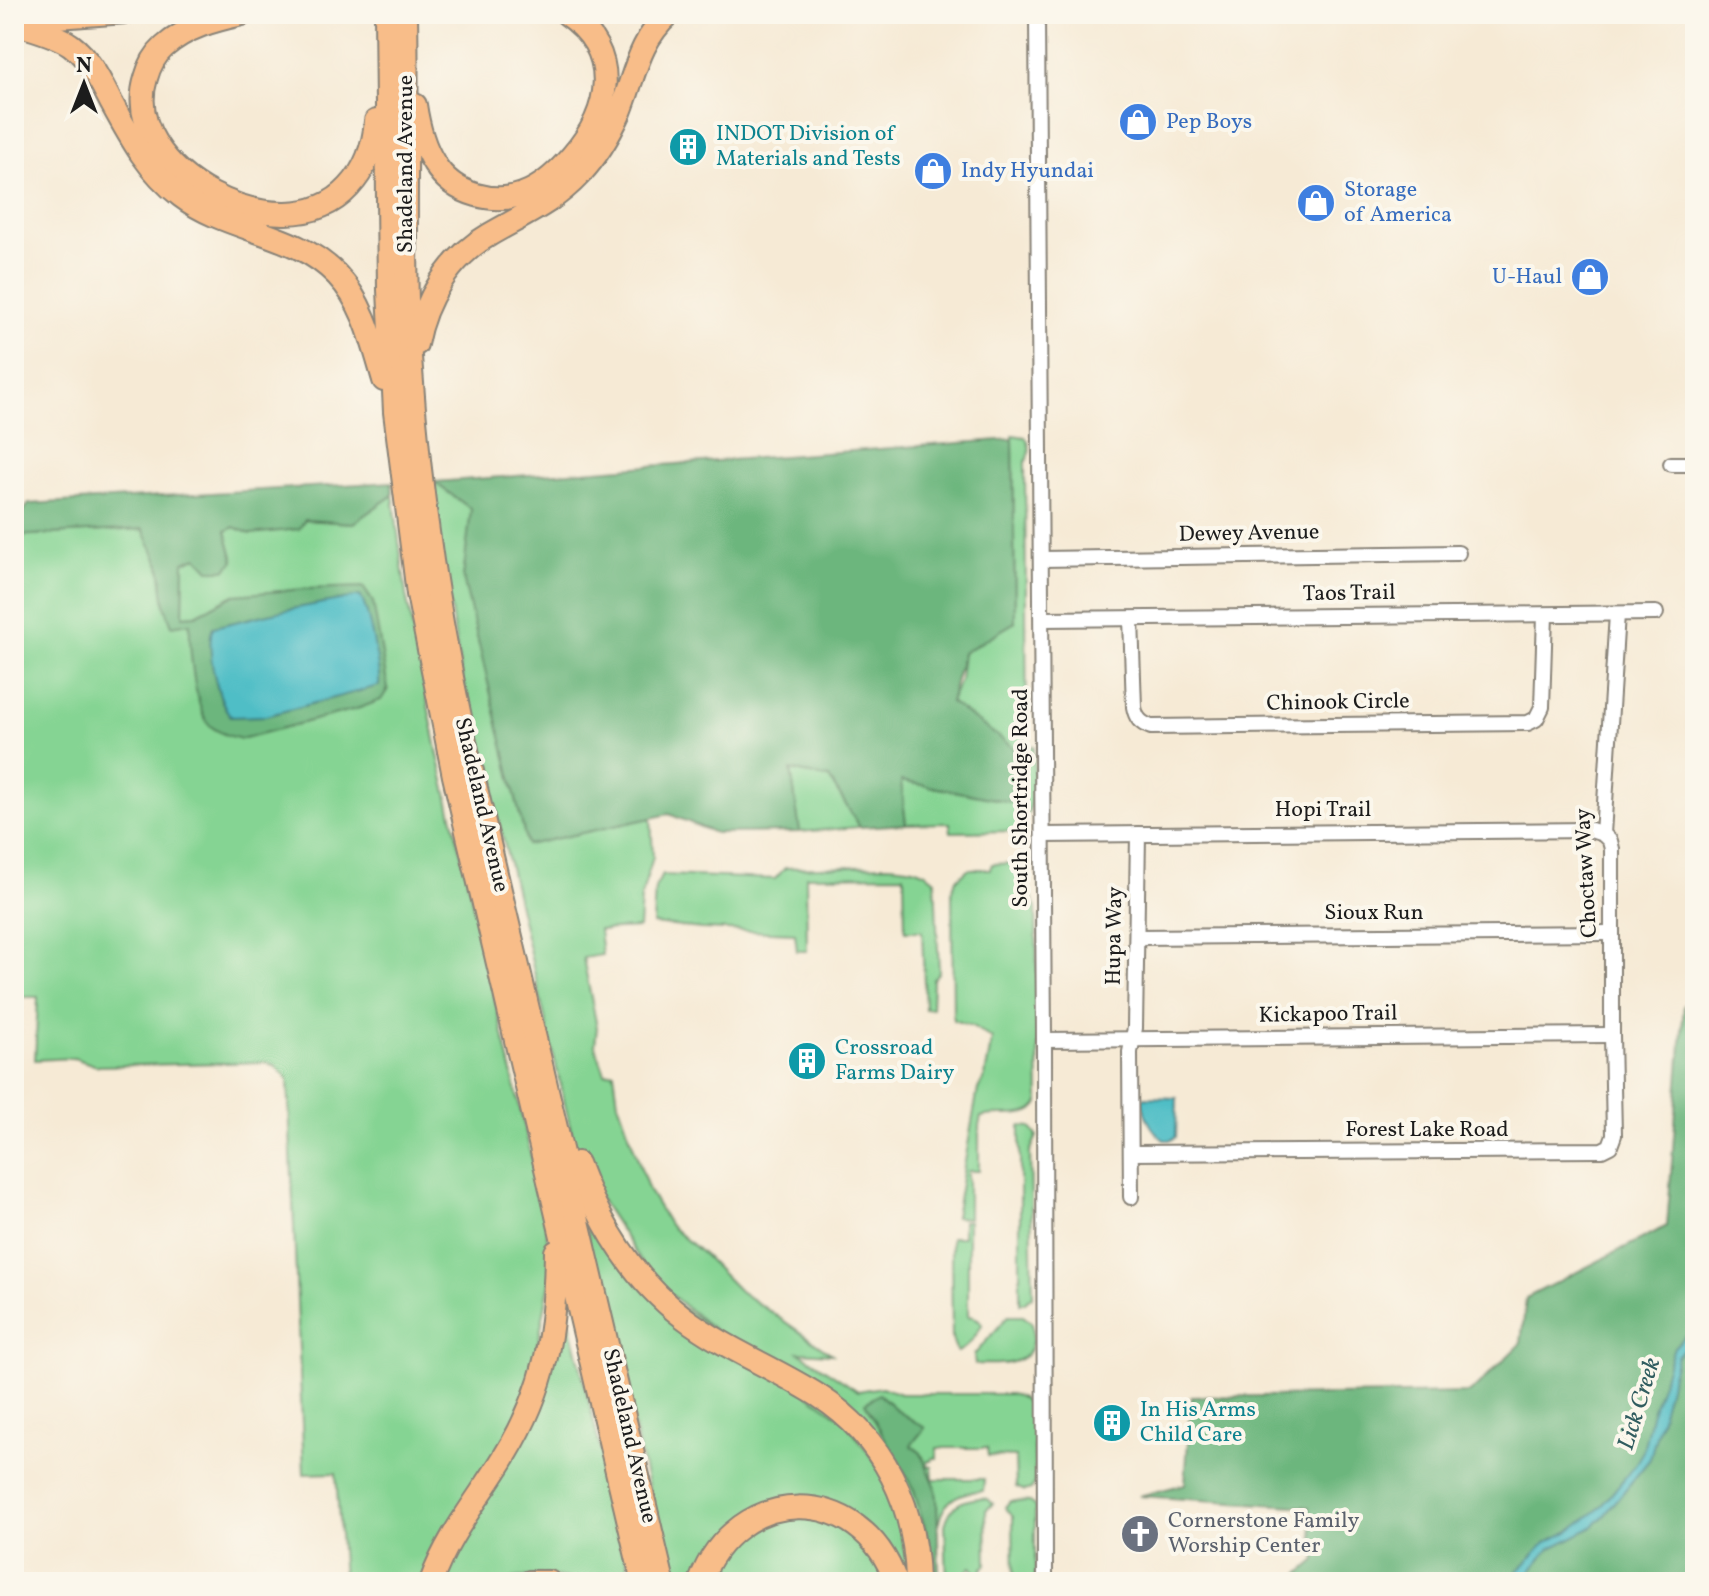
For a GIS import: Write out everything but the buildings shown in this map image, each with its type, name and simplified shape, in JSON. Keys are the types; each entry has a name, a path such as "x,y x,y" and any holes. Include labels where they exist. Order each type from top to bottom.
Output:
{"highway":[{"path":"242,14 196,27 164,47 149,69 142,103 150,135 181,172 220,198 253,210 286,214 311,211 335,199 352,183 362,170 373,142 386,52"},
{"name":"Shadeland Avenue","path":"386,14 389,290 395,412 412,554 454,776 643,1582"},
{"name":"Shadeland Avenue","path":"406,14 406,253 412,377 435,585 453,685 663,1582"},
{"path":"407,40 419,123 436,167 464,191 491,198 514,197 546,182 564,166 585,138 602,102 606,81 600,51 589,33 567,14"},
{"path":"412,377 420,329 441,281 460,258 486,236 546,204 587,166 615,122 648,36 669,14"},
{"path":"14,22 69,44 83,56 95,71 142,156 160,178 182,197 223,220 302,248 336,273 360,309 395,412"},
{"path":"547,1087 596,1210 618,1247 642,1277 676,1311 710,1336 830,1403 851,1421 876,1450 896,1482 909,1517 916,1554 917,1582"},
{"path":"431,1582 450,1539 514,1441 539,1384 555,1311 558,1223"},
{"path":"700,1582 713,1556 735,1530 758,1516 791,1507 830,1512 860,1529 885,1557 896,1582"},
{"path":"530,1582 549,1582"}],"main road":[{"path":"14,22 126,14"}],"street":[{"name":"South Shortridge Road","path":"1037,14 1045,1582"},
{"path":"1671,464 1695,464"},
{"name":"Dewey Avenue","path":"1041,559 1458,553"},
{"name":"Taos Trail","path":"1042,619 1656,613"},
{"name":"Choctaw Way","path":"1612,1035 1612,849 1610,841 1603,834 1617,614"},
{"name":"Chinook Circle","path":"1131,619 1134,707 1136,717 1142,724 1151,727 1528,723 1536,719 1542,707 1545,615"},
{"name":"Hopi Trail","path":"1043,835 1591,830 1603,834"},
{"name":"Hupa Way","path":"1133,1039 1138,834"},
{"name":"Sioux Run","path":"1137,937 1612,933"},
{"name":"Kickapoo Trail","path":"1044,1040 1612,1035"},
{"name":"Forest Lake Road","path":"1131,1153 1602,1150 1610,1146 1614,1135 1612,1035"},
{"path":"1131,1197 1130,1052 1133,1039"}],"green space":[{"path":"1013,435 1025,437 1030,450 1025,462 1027,746 1034,746 1032,802 1017,831 951,832 950,823 906,824 900,781 1011,801 1014,748 950,702 960,680 963,653 1015,622"},
{"path":"1013,439 1015,622 963,653 950,702 1014,748 1011,802 901,781 906,824 860,827 829,778 791,770 800,832 715,833 669,814 527,845 463,578 471,509 434,482"},
{"path":"430,481 472,509 463,578 527,844 651,818 653,857 641,897 639,928 599,930 602,955 583,958 597,1027 595,1045 605,1073 614,1072 618,1102 649,1191 670,1226 737,1289 832,1354 799,1352 858,1391 882,1387 900,1394 1010,1394 1028,1404 1034,1416 1035,1483 1031,1489 1025,1491 1016,1487 1015,1457 988,1456 987,1448 937,1448 937,1458 928,1461 928,1466 932,1466 933,1479 984,1479 983,1491 965,1493 952,1499 944,1509 937,1535 939,1582 926,1582 891,1460 723,1337 653,1280 591,1185 573,1139 506,850 474,732 460,668"},
{"path":"392,482 393,495 353,523 305,520 299,529 251,534 234,527 226,531 234,561 225,570 209,570 197,557 184,562 183,616 196,615 234,595 304,589 363,587 373,602 388,689 381,700 241,739 214,728 202,713 193,674 190,623 172,626 165,606 160,565 143,529 14,536 14,523 29,504"},
{"path":"393,495 406,595 438,755 541,1198 549,1249 550,1282 528,1395 425,1582 396,1582 396,1579 343,1581 336,1473 304,1474 288,1079 276,1066 265,1062 97,1066 74,1058 35,1060 38,997 15,997 14,982 14,536 143,529 160,565 165,606 172,625 190,622 200,703 208,724 224,734 234,595 196,615 183,616 184,562 197,557 234,561 226,531 234,527 251,534 304,520 353,523"},
{"path":"791,770 829,778 860,827 800,832"},
{"path":"1021,863 1036,909 1039,1103 1034,1109 1021,1114 981,1117 979,1171 968,1171 968,1218 955,1217 978,1089 985,1076 992,1039 972,1026 953,1020 952,891 956,880 968,869 990,869 992,864"},
{"path":"887,865 918,870 935,880 939,972 933,979 932,1008 925,1009 922,931 905,931 904,875 806,876 807,951 797,951 795,933 653,924 655,888 662,875 775,879 785,868"},
{"path":"1684,1005 1695,1005 1695,1582 1290,1582 1316,1560 1309,1507 1139,1496 1185,1484 1191,1397 1470,1393 1521,1343 1526,1298 1667,1226"},
{"path":"1020,1126 1030,1127 1037,1136 1030,1152 1033,1295 1020,1304"},
{"path":"587,1200 631,1273 845,1420 893,1487 910,1582 901,1582 882,1541 786,1501 694,1582 672,1582 588,1242"},
{"path":"963,1221 968,1221 968,1316 975,1317 982,1325 968,1345 957,1352 952,1339 951,1237 963,1237"},
{"path":"567,1310 632,1582 577,1582 541,1575 504,1582 437,1582 488,1489 560,1311"},
{"path":"1008,1316 1023,1316 1032,1323 1031,1348 1026,1355 1009,1363 975,1364 974,1355"},
{"path":"879,1394 925,1428 911,1445 921,1453 935,1485 939,1582 926,1582 928,1540 914,1490 865,1403"},
{"path":"980,1498 988,1499 993,1504 986,1510 987,1564 982,1569 984,1582 971,1567 958,1582 947,1582 947,1518 957,1505"},
{"path":"1010,1501 1030,1502 1035,1507 1035,1582 1014,1582 1013,1517 1005,1507"},
{"path":"817,1517 857,1533 890,1582 708,1582 732,1544 776,1519"}],"water":[{"path":"360,596 373,640 379,686 266,716 232,717 222,700 214,674 210,647 213,627"},
{"path":"1177,1098 1176,1137 1164,1140 1155,1132 1144,1111 1142,1099"},
{"name":"Lick Creek","path":"1695,1327 1695,1338 1677,1356 1650,1459 1591,1528 1550,1549 1520,1582 1507,1582 1546,1542 1568,1532 1601,1507 1635,1465 1643,1451 1651,1415 1674,1347"}],"place":[{"name":"Pep Boys","path":"1138,122"},
{"name":"INDOT Division of Materials and Tests","path":"688,147"},
{"name":"Indy Hyundai","path":"933,171"},
{"name":"Storage of America","path":"1316,203"},
{"name":"U-Haul","path":"1590,277"},
{"name":"Crossroad Farms Dairy","path":"807,1061"},
{"name":"In His Arms Child Care","path":"1112,1423"},
{"name":"Cornerstone Family Worship Center","path":"1140,1534"}]}
